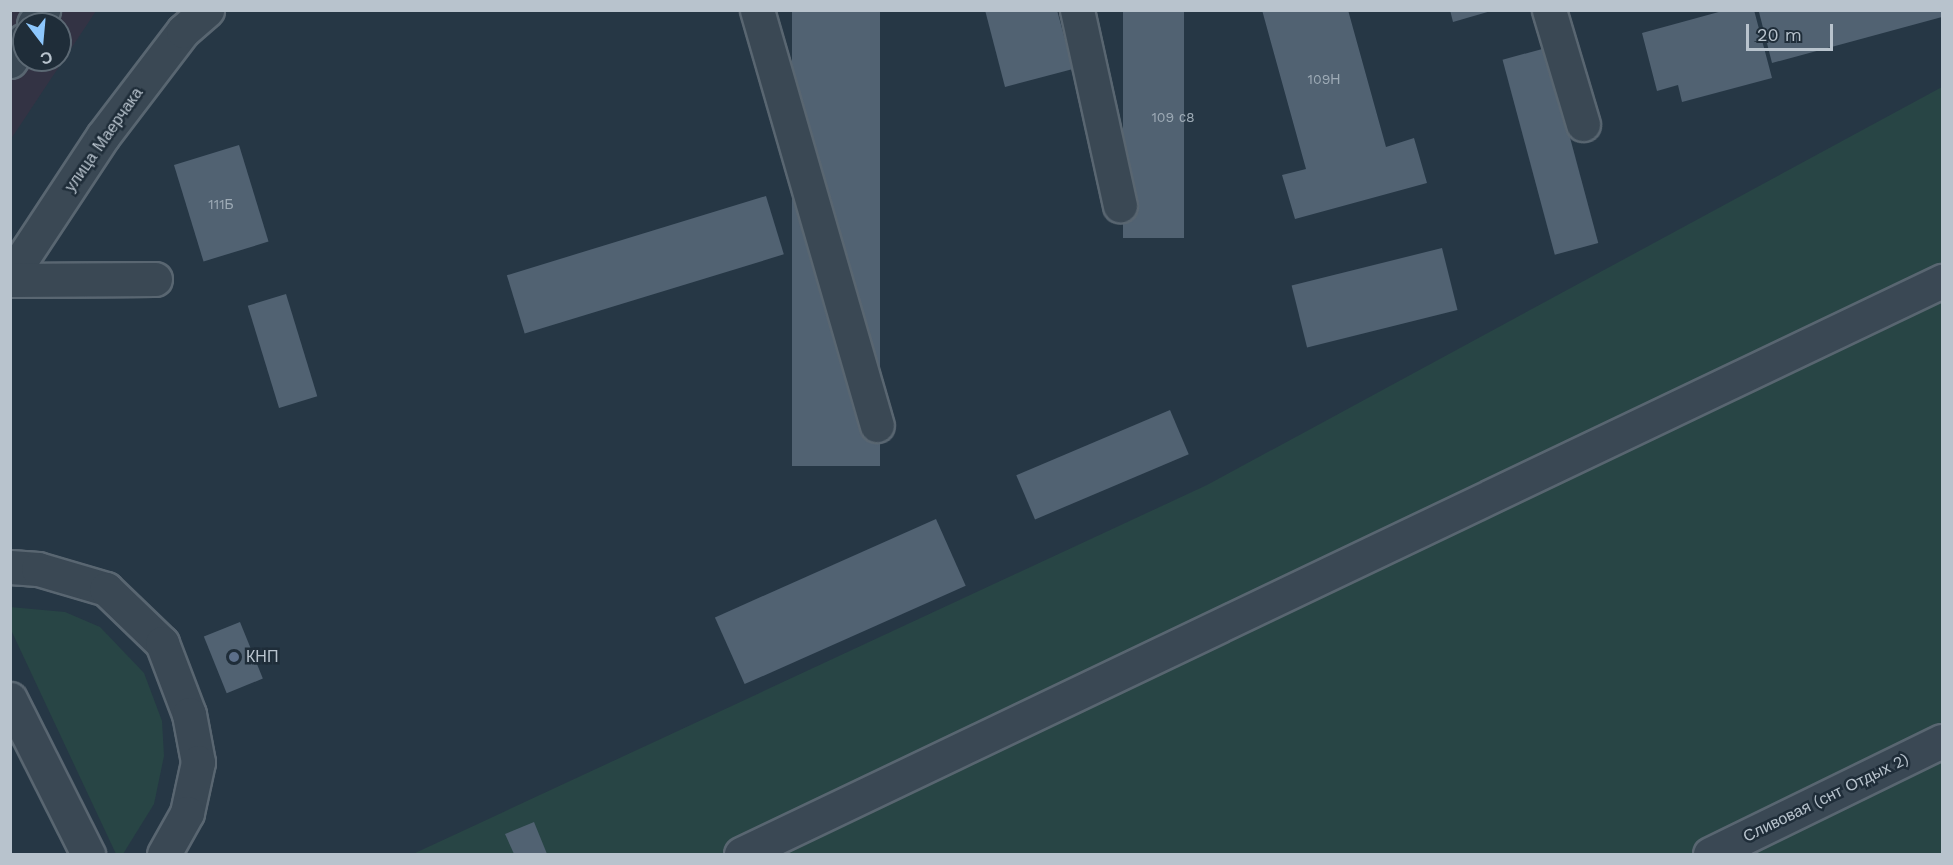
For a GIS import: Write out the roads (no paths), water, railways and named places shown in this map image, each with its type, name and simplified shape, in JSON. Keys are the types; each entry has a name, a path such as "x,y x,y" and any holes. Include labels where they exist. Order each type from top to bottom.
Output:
{"street":[{"name":"улица Маерчака","path":"10,278 103,136 183,32 207,10"},
{"path":"757,10 877,425"},
{"path":"1077,10 1120,205"},
{"path":"1549,10 1583,124"},
{"path":"10,278 155,279"},
{"path":"741,855 1942,281"},
{"path":"10,567 38,569 106,589 162,643 189,714 198,762 187,813 165,855"},
{"path":"10,699 88,855"},
{"name":"Сливовая (снт Отдых 2)","path":"1710,855 1942,741"}],"place":[{"name":"КНП","path":"234,657"}]}
